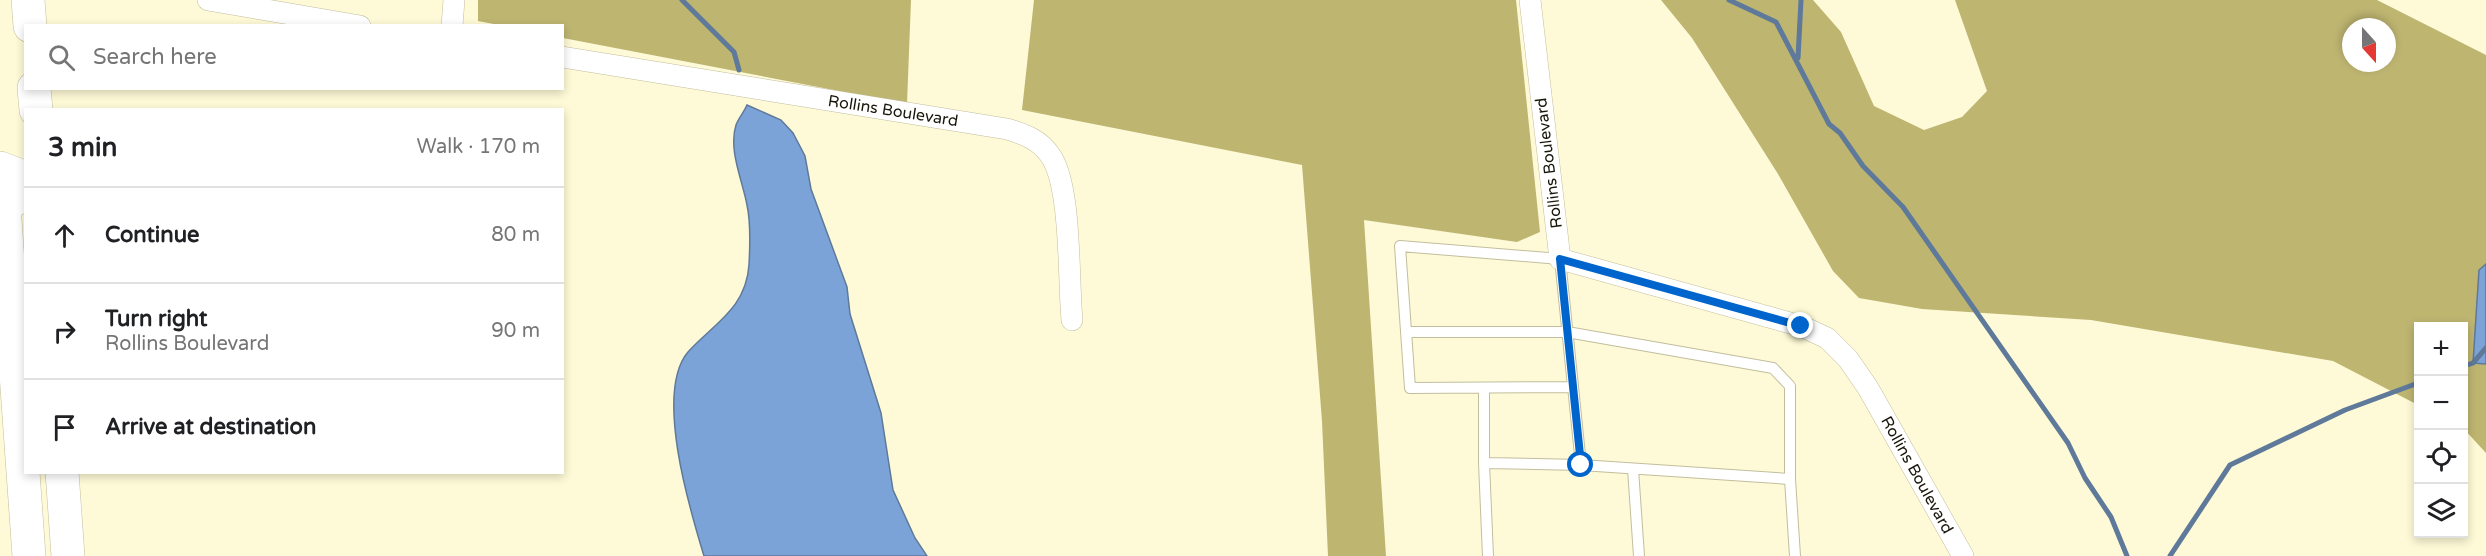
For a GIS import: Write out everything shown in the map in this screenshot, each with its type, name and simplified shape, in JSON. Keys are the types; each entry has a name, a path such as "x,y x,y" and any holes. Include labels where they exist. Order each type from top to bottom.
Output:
{"main road":[{"path":"28,0 30,24"},
{"path":"34,90 36,108"},
{"path":"0,157 0,168 10,203 24,463"},
{"path":"0,168 24,177"},
{"path":"25,474 29,556"},
{"path":"62,474 68,556"}],"street":[{"path":"208,0 348,24"},
{"path":"452,24 454,0"},
{"name":"Rollins Boulevard","path":"1530,0 1560,259 1801,326 1827,338 1848,359 1868,388 1962,556"},
{"name":"Rollins Boulevard","path":"564,57 1007,129 1025,134 1050,154 1062,183 1072,320"}],"lane":[{"path":"1573,387 1410,388 1401,246 1560,259 1581,465"},
{"path":"1406,332 1567,332 1773,368 1790,386 1790,478 1795,556"},
{"path":"1484,388 1488,556"},
{"path":"1484,463 1581,465 1790,478"},
{"path":"1633,469 1639,556"}],"shaded area":[{"path":"478,0 911,0 907,104 564,38 564,24 494,24 478,21"},
{"path":"1034,0 1516,0 1540,232 1517,242 1364,220 1386,556 1328,556 1322,421 1302,165 1022,110"},
{"path":"1661,0 1813,0 1841,32 1874,106 1924,130 1962,117 1987,91 1955,0 2377,0 2486,55 2486,453 2468,433 2468,322 2414,322 2414,403 2333,361 2091,320 1922,309 1859,298 1833,271 1778,174 1692,38"}],"water":[{"path":"747,105 781,120 793,133 805,156 811,189 847,287 850,314 881,413 893,490 915,538 927,556 704,556 678,452 674,422 674,394 678,370 688,352 727,314 742,293 747,280 749,219 735,155 734,135 736,125"},
{"path":"2486,264 2486,364 2473,363 2479,270"}],"waterway":[{"path":"682,0 734,52 739,70"},
{"path":"1729,0 1776,22 1829,124 1840,133 1863,166 1903,207 2068,443 2085,478 2111,517 2127,556"},
{"path":"1798,58 1801,0"},
{"path":"2468,365 2473,363 2486,348"},
{"path":"2170,556 2230,465 2345,410 2414,384"}],"route":[{"path":"1581,465 1560,259 1801,326"}]}
